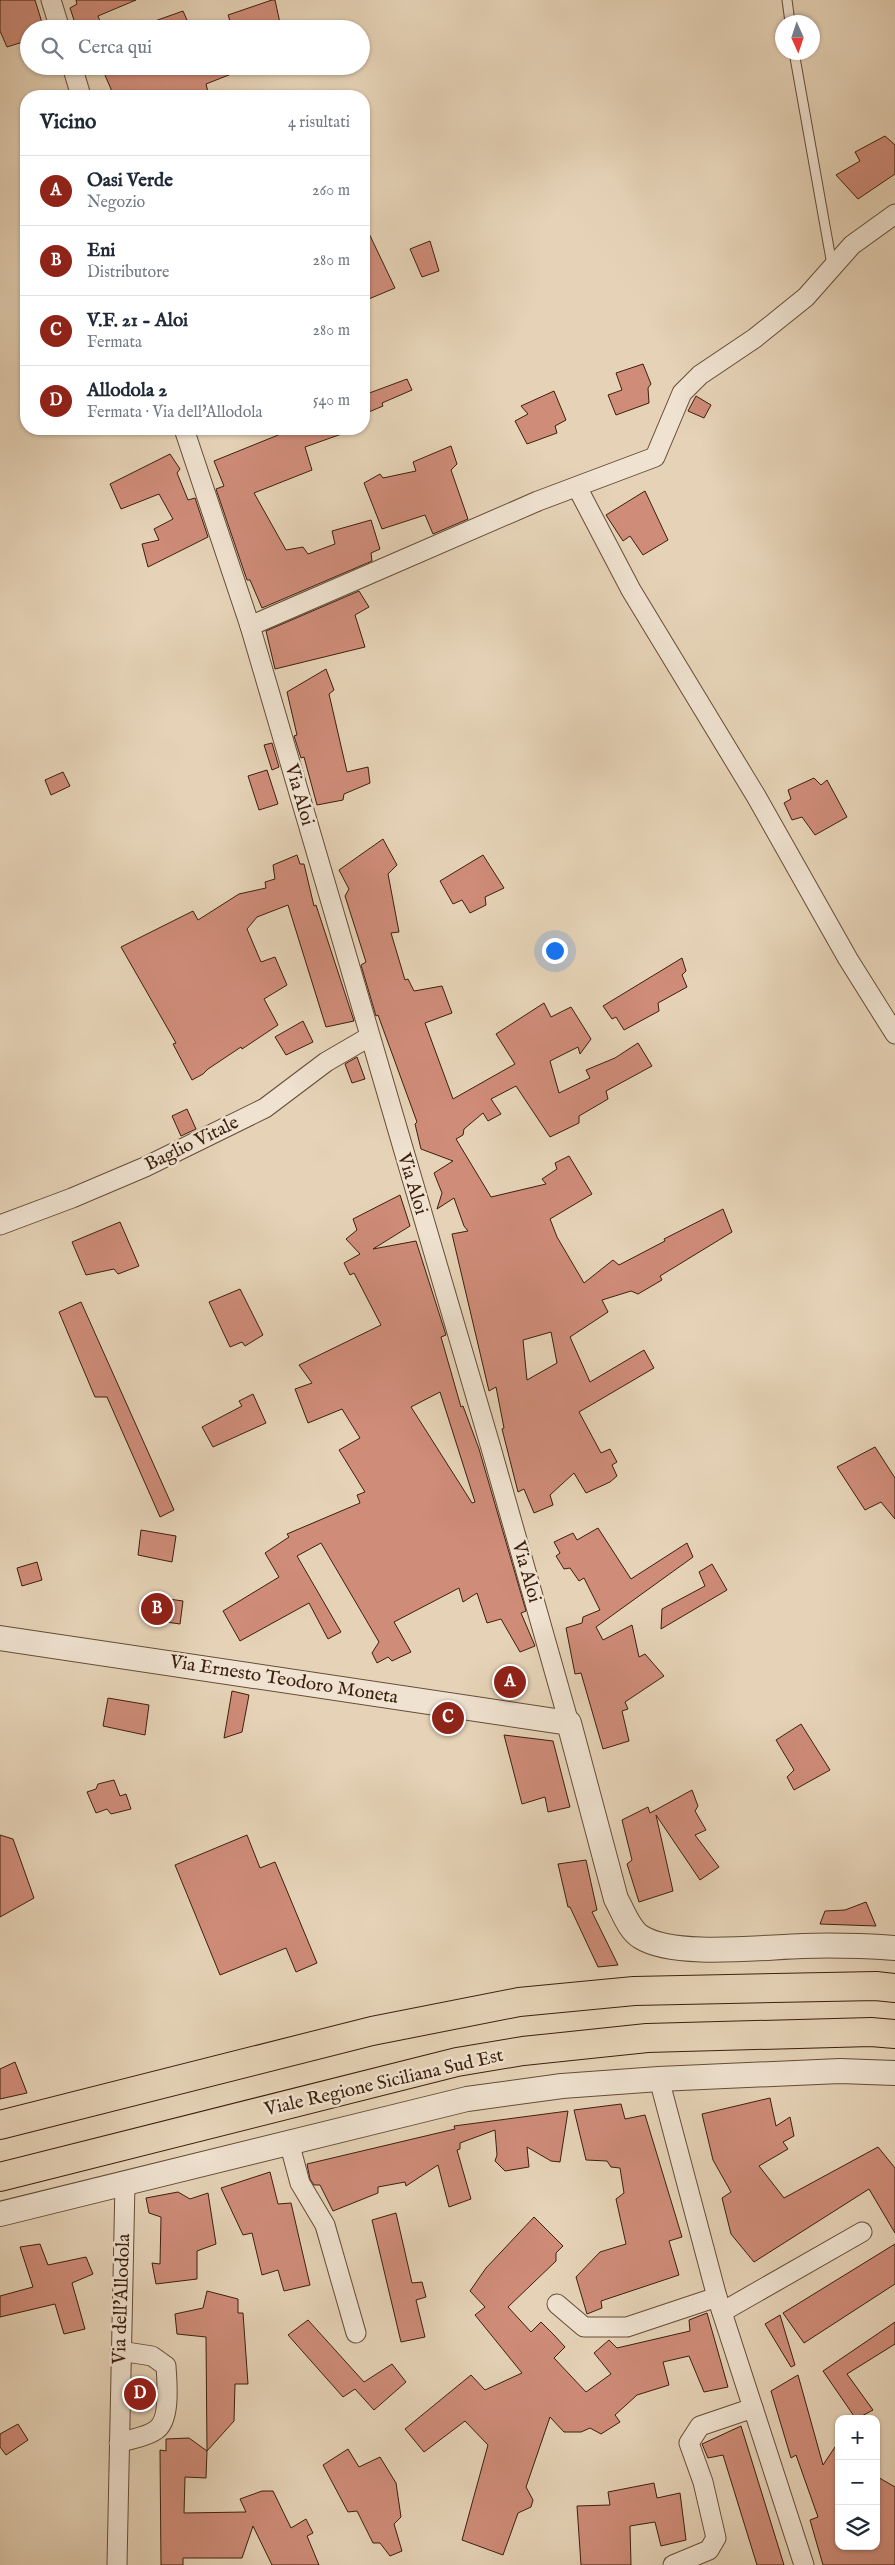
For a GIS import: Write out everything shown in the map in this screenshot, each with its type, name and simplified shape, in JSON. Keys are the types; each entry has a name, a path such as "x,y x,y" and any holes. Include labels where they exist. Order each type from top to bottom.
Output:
{"main road":[{"path":"0,2125 372,2031 520,2002 634,1991 876,1986 895,1988"},
{"name":"Viale Regione Siciliana Sud Est","path":"0,2177 457,2062 522,2051 646,2038 871,2032 895,2034"}],"street":[{"path":"51,0 57,20"},
{"path":"75,75 79,90"},
{"path":"250,626 410,555 655,456 682,393 700,375 755,338 806,297 852,245 895,214"},
{"name":"Via Aloi","path":"186,435 250,626 485,1430 569,1723 616,1899 628,1923 640,1937 659,1945 680,1949 805,1946 895,1948"},
{"path":"577,486 630,590 756,796 848,958 895,1034"},
{"name":"Baglio Vitale","path":"0,1225 146,1167 265,1108 326,1062 369,1037"},
{"name":"Via Ernesto Teodoro Moneta","path":"0,1638 569,1723"},
{"name":"Viale Regione Siciliana Sud Est","path":"0,2214 467,2099 562,2086 659,2079 840,2071 895,2073"},
{"path":"659,2079 719,2305 804,2565"},
{"path":"289,2142 300,2183 325,2225 356,2333"},
{"name":"Via dell'Allodola","path":"117,2565 125,2183"},
{"path":"557,2304 584,2327 627,2327 719,2305 862,2232"},
{"path":"119,2443 157,2430 165,2419 168,2391 166,2366 152,2356 120,2351"},
{"path":"673,2565 709,2550 716,2538 703,2482 689,2443 700,2426 753,2408"}],"lane":[{"path":"787,0 789,15"},
{"path":"795,60 833,267"}],"building":[{"path":"0,0 35,0 41,20 20,20 20,43 7,47 0,31"},
{"path":"76,0 136,0 98,16 100,20 74,20 70,8 77,4"},
{"path":"275,0 279,20 230,20 228,15"},
{"path":"183,11 187,20 158,20"},
{"path":"105,75 229,75 206,84 208,90 111,90"},
{"path":"885,136 895,145 895,174 858,199 836,175 860,161 855,152"},
{"path":"370,236 395,288 370,298"},
{"path":"430,241 439,271 422,277 410,249"},
{"path":"643,364 651,384 648,388 649,403 616,415 608,395 622,390 616,373"},
{"path":"407,379 412,390 382,403 383,406 370,411 370,393"},
{"path":"554,391 566,420 555,426 557,433 527,444 515,421 528,414 521,406"},
{"path":"696,396 711,405 704,418 688,411"},
{"path":"278,435 339,435 305,447 312,470 254,493 286,550 303,547 308,554 335,544 332,531 371,520 380,549 371,553 372,561 262,608 250,580 247,580 216,489 224,486 214,461"},
{"path":"451,446 457,464 451,470 468,519 433,534 425,515 382,529 364,483 380,474 383,478 416,471 413,462"},
{"path":"170,454 180,469 177,473 188,500 195,498 208,537 148,567 142,544 159,540 154,529 173,519 159,494 121,509 110,484"},
{"path":"645,491 668,540 643,555 630,536 623,541 606,515"},
{"path":"359,591 369,607 355,615 365,647 275,669 266,631"},
{"path":"326,669 334,690 329,694 347,772 368,767 370,783 344,794 343,800 317,805 304,757 301,758 294,736 297,735 287,692"},
{"path":"272,743 279,767 272,770 264,745"},
{"path":"267,770 278,804 259,810 248,776"},
{"path":"63,772 70,786 51,795 45,780"},
{"path":"814,778 821,785 827,780 847,817 815,835 802,817 792,820 784,803 791,799 788,790"},
{"path":"383,839 397,865 388,874 399,932 391,933 405,980 408,979 414,991 442,986 452,1013 425,1023 453,1099 515,1064 496,1034 544,1003 551,1017 571,1007 591,1039 580,1054 578,1047 550,1061 559,1093 590,1078 586,1070 615,1058 638,1043 652,1066 606,1091 608,1099 579,1116 579,1123 550,1137 516,1086 491,1099 501,1114 488,1121 483,1113 464,1129 463,1135 456,1139 491,1197 546,1184 542,1179 557,1169 555,1163 569,1156 592,1194 550,1219 557,1237 584,1283 613,1260 619,1265 665,1241 664,1239 723,1209 732,1232 660,1276 662,1280 638,1294 631,1291 602,1300 608,1312 570,1337 590,1382 644,1350 654,1368 579,1412 601,1453 610,1449 617,1462 612,1465 617,1476 610,1482 586,1493 574,1473 550,1495 553,1505 534,1513 524,1489 518,1492 502,1429 504,1428 496,1387 489,1391 452,1234 468,1231 464,1226 454,1198 437,1209 442,1193 434,1173 453,1161 421,1149 415,1124 417,1122 378,1015 376,1016 361,965 366,962 345,896 349,889 339,870","holes":["551,1332 557,1363 527,1380 523,1340"]},
{"path":"297,855 300,864 304,864 314,906 316,905 354,1021 326,1027 288,905 257,917 247,929 261,962 275,957 287,985 264,999 278,1025 192,1080 173,1044 176,1043 121,947 193,911 198,920 239,894 266,888 265,882 275,879 273,865"},
{"path":"483,855 504,888 485,897 486,905 470,913 462,900 453,904 440,881"},
{"path":"682,958 686,971 682,975 687,987 658,1003 659,1011 624,1030 616,1017 612,1019 603,1006"},
{"path":"303,1021 313,1042 286,1055 275,1037"},
{"path":"357,1057 365,1079 352,1083 345,1064"},
{"path":"187,1109 196,1129 181,1136 172,1116"},
{"path":"400,1195 410,1226 373,1249 416,1241 446,1335 441,1337 461,1407 463,1406 479,1449 526,1611 521,1613 535,1646 520,1652 501,1619 487,1623 477,1593 463,1602 459,1588 394,1622 411,1652 392,1661 388,1657 377,1663 372,1653 379,1642 321,1543 297,1556 341,1632 328,1639 309,1603 240,1641 223,1611 279,1577 265,1553 289,1537 287,1534 360,1503 357,1495 365,1492 339,1450 360,1438 342,1409 308,1423 295,1389 312,1383 299,1365 381,1325 354,1273 350,1275 344,1263 360,1254 346,1239 357,1230 353,1219","holes":["440,1392 475,1502 472,1503 411,1407"]},
{"path":"120,1222 139,1266 118,1274 114,1269 86,1275 72,1242"},
{"path":"240,1289 263,1335 245,1346 242,1342 230,1347 209,1302"},
{"path":"81,1302 174,1510 160,1517 107,1397 95,1397 59,1312"},
{"path":"253,1394 266,1423 213,1447 202,1427 242,1406 239,1401"},
{"path":"875,1447 895,1478 895,1519 881,1502 865,1510 837,1467"},
{"path":"598,1528 631,1579 687,1543 693,1557 596,1627 603,1640 632,1625 639,1657 645,1654 664,1676 625,1702 628,1709 622,1711 629,1741 603,1749 581,1673 575,1674 566,1628 582,1623 583,1617 600,1610 584,1578 579,1581 570,1568 564,1569 556,1556 560,1553 554,1542 573,1533 577,1540"},
{"path":"141,1530 176,1536 172,1562 138,1555"},
{"path":"37,1562 42,1580 22,1586 17,1568"},
{"path":"712,1564 727,1590 661,1629 662,1609 705,1586 699,1572"},
{"path":"162,1598 183,1601 180,1624 159,1621"},
{"path":"232,1691 249,1695 242,1732 224,1738"},
{"path":"108,1698 149,1705 145,1735 103,1726"},
{"path":"801,1724 830,1770 794,1790 787,1777 794,1770 776,1740"},
{"path":"504,1735 553,1741 570,1807 548,1812 545,1797 522,1804"},
{"path":"114,1780 120,1796 126,1794 131,1809 111,1814 107,1809 96,1813 87,1792 96,1789 98,1784"},
{"path":"692,1790 698,1806 695,1811 706,1830 695,1835 719,1867 700,1880 656,1815 673,1891 639,1902 627,1864 632,1860 622,1820 648,1807 650,1813"},
{"path":"0,1835 13,1839 34,1898 0,1917"},
{"path":"247,1835 260,1868 275,1862 317,1963 296,1972 286,1948 220,1975 175,1865"},
{"path":"586,1860 597,1910 592,1912 618,1965 598,1967 570,1907 568,1907 558,1864"},
{"path":"866,1902 876,1926 820,1924 825,1911 845,1910"},
{"path":"15,2062 27,2093 0,2099 0,2069"},
{"path":"770,2098 776,2126 790,2117 794,2136 783,2142 788,2149 759,2166 784,2198 878,2147 895,2168 895,2233 869,2189 754,2262 731,2234 722,2198 731,2192 713,2160 702,2114"},
{"path":"621,2104 625,2119 645,2115 682,2237 669,2241 679,2275 601,2301 602,2308 587,2314 576,2277 600,2252 626,2244 616,2199 624,2193 620,2168 611,2167 607,2161 586,2160 574,2110"},
{"path":"568,2111 560,2162 551,2161 527,2147 529,2167 505,2171 495,2161 497,2155 495,2130 460,2143 460,2149 457,2150 471,2199 449,2207 438,2165 406,2186 405,2182 378,2187 378,2193 333,2211 320,2185 314,2185 310,2179 307,2164 455,2129 454,2126"},
{"path":"270,2172 278,2204 291,2203 310,2285 284,2291 278,2270 262,2275 252,2233 243,2235 221,2188"},
{"path":"178,2192 190,2199 208,2193 216,2244 197,2251 197,2279 156,2284 152,2263 160,2264 161,2217 149,2213 146,2198"},
{"path":"396,2213 412,2283 422,2282 426,2297 416,2300 425,2337 401,2342 372,2220"},
{"path":"534,2217 563,2246 556,2253 556,2261 508,2307 531,2332 541,2322 554,2335 565,2347 554,2358 586,2392 611,2374 594,2353 609,2340 617,2348 690,2331 689,2320 707,2313 728,2387 704,2392 689,2356 663,2362 669,2385 637,2395 615,2415 620,2422 601,2434 590,2428 581,2432 564,2432 550,2417 526,2487 533,2500 531,2507 518,2513 503,2555 462,2540 488,2445 465,2421 424,2452 405,2429 471,2375 485,2390 522,2373 475,2315 485,2307 470,2291 486,2268"},
{"path":"40,2244 48,2265 86,2257 93,2274 72,2283 85,2329 64,2334 55,2304 0,2317 0,2296 33,2287 20,2247"},
{"path":"895,2244 895,2284 804,2343 783,2313"},
{"path":"207,2291 238,2299 238,2313 243,2313 248,2384 235,2384 234,2421 207,2451 206,2337 177,2334 175,2314 203,2308"},
{"path":"780,2315 795,2365 791,2367 765,2324"},
{"path":"308,2320 364,2382 392,2364 406,2382 374,2410 355,2389 343,2397 288,2335"},
{"path":"895,2322 895,2344 847,2374 873,2410 864,2415 853,2415 823,2371"},
{"path":"798,2375 823,2465 835,2447 835,2550 880,2550 880,2478 895,2487 895,2565 823,2565 810,2520 818,2517 796,2455 791,2458 771,2391"},
{"path":"18,2424 28,2440 6,2455 0,2447 0,2434"},
{"path":"741,2426 784,2565 757,2565 723,2455 708,2458 702,2444"},
{"path":"189,2438 207,2451 206,2478 185,2477 184,2513 246,2512 240,2499 262,2491 273,2491 291,2528 306,2519 313,2533 307,2536 319,2565 272,2565 253,2526 242,2558 183,2558 183,2565 161,2565 160,2450 166,2451 166,2439"},
{"path":"348,2449 359,2467 380,2457 396,2483 401,2517 394,2524 402,2551 390,2556 380,2543 373,2543 357,2511 348,2512 323,2465"},
{"path":"654,2483 657,2498 680,2493 686,2540 661,2546 655,2522 630,2526 631,2565 581,2565 577,2506 610,2505 608,2492"}],"place":[{"name":"Eni","path":"157,1609"},
{"name":"Oasi Verde","path":"510,1682"},
{"name":"V.F. 21 - Aloi","path":"448,1718"},
{"name":"Allodola 2","path":"140,2394"}]}
